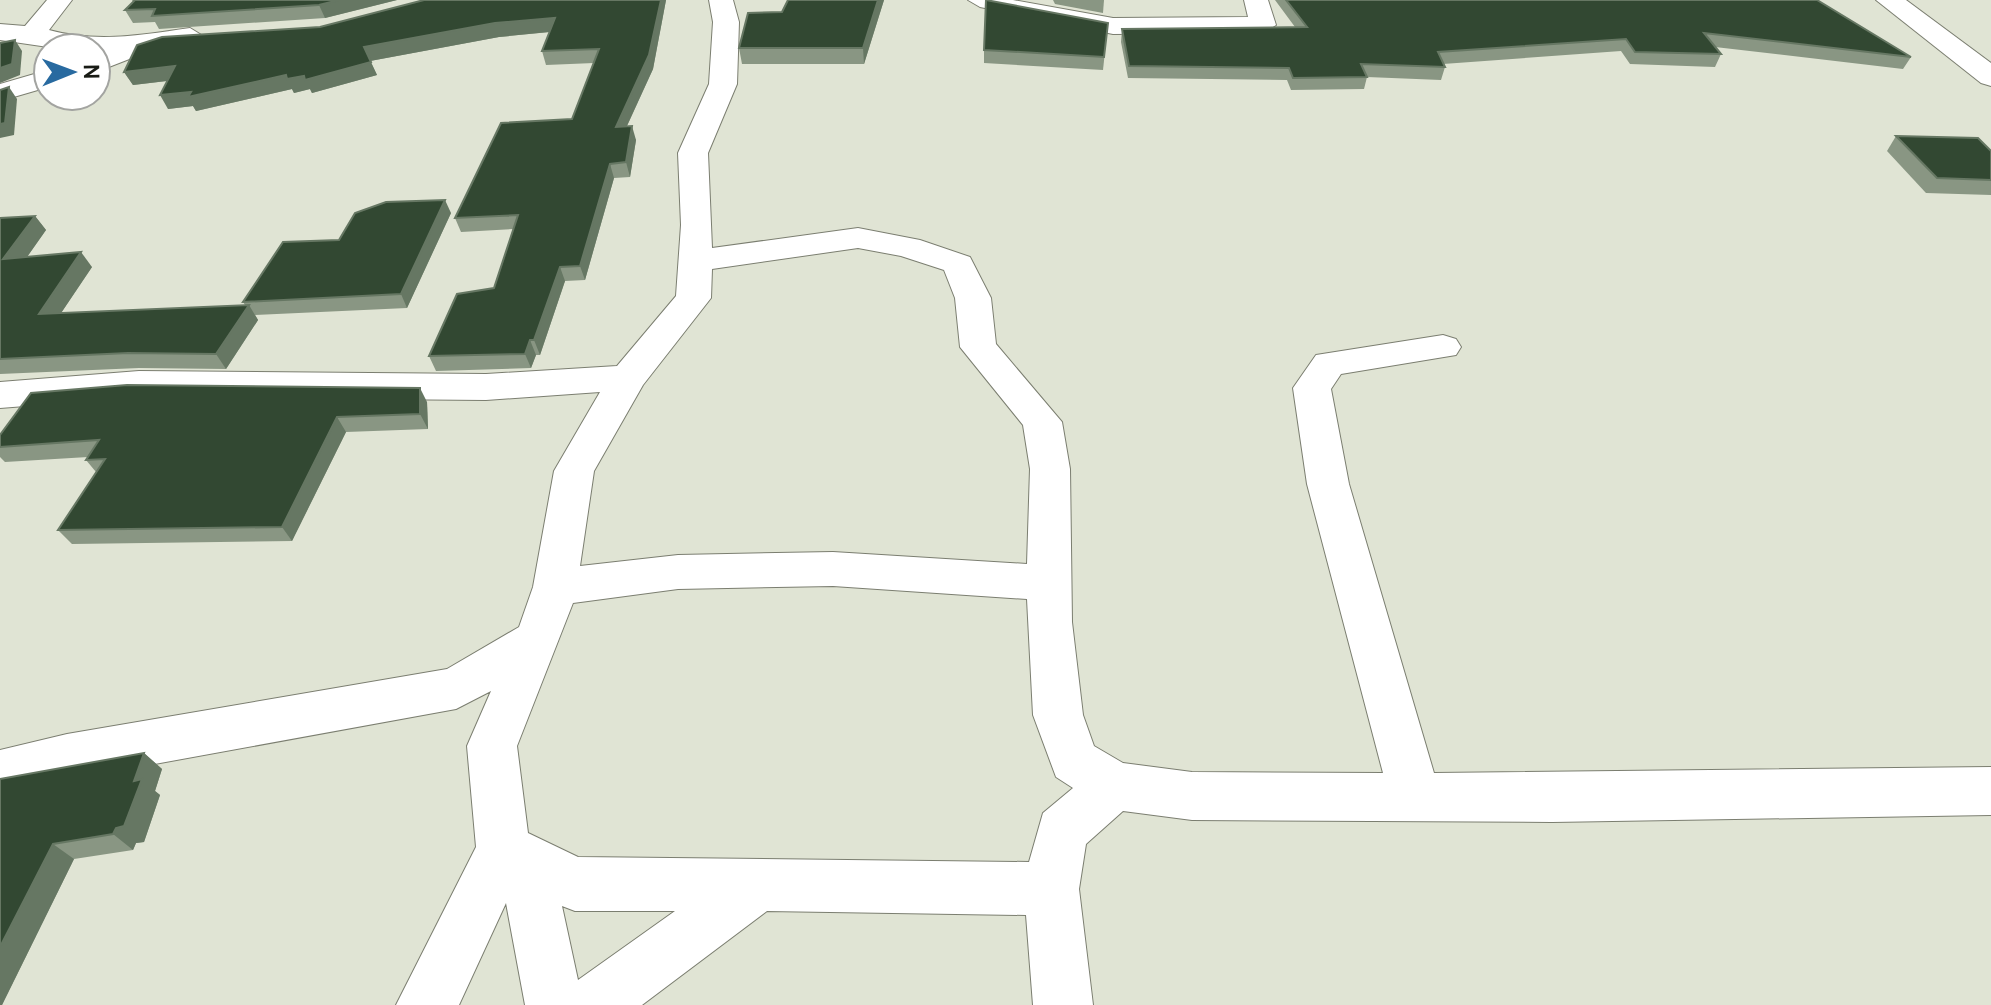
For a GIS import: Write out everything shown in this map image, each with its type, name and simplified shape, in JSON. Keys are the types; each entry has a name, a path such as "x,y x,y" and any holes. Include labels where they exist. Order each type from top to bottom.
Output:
{"main road":[{"path":"1889,0 1991,77"}],"street":[{"path":"34,32 60,0"},
{"path":"492,746 538,639 555,587 574,471 628,378 693,298 697,225 693,153 723,84 726,22 721,0"},
{"path":"980,0 1113,26 1263,25 1256,0"},
{"path":"0,32 32,34"},
{"path":"112,44 222,34"},
{"path":"112,60 149,42"},
{"path":"0,93 32,83"},
{"path":"694,261 858,238 908,247 958,264 973,298 978,347 1042,422 1050,469 1049,622 1058,715 1074,761 1114,786 1192,796 1991,791"},
{"path":"1415,797 1328,484 1312,388 1329,364 1443,347"},
{"path":"0,395 139,384 486,387 628,378"},
{"path":"555,587 678,572 833,569 1050,583"},
{"path":"0,773 67,757 456,688 538,639"},
{"path":"456,688 492,746 515,854 555,1005"},
{"path":"1063,1005 1051,889 1062,831 1114,786"},
{"path":"515,854 575,884 1051,889"},
{"path":"426,1005 515,854"},
{"path":"593,1005 758,884"}],"building":[{"path":"135,0 339,0 319,5 152,16 155,9 125,10"},
{"path":"424,0 661,0 649,55 616,127 632,126 626,162 610,164 580,266 560,267 534,340 530,340 525,354 429,356 457,294 494,288 518,215 455,218 501,123 572,119 599,49 542,51 555,18 495,23 364,47 371,62 305,80 304,76 287,79 286,75 188,97 191,92 160,95 175,66 124,72 137,45 162,37 320,27"},
{"path":"788,0 878,0 863,48 739,48 748,13 782,12"},
{"path":"986,0 1108,23 1104,57 984,50"},
{"path":"1286,0 1817,0 1911,57 1704,33 1721,54 1635,52 1626,39 1438,52 1445,67 1361,64 1367,77 1293,78 1289,68 1129,66 1122,29 1307,27"},
{"path":"15,40 12,64 0,68 0,43"},
{"path":"9,87 5,123 0,124 0,90"},
{"path":"1896,136 1978,138 1991,151 1991,180 1937,178"},
{"path":"445,200 401,294 243,302 283,242 339,240 355,213 386,202"},
{"path":"35,216 3,259 81,252 39,314 249,305 216,354 128,353 0,359 0,218"},
{"path":"127,385 420,388 420,414 337,417 282,527 58,530 105,459 86,460 99,440 0,447 0,435 31,393"},
{"path":"144,753 134,781 142,779 124,826 116,828 113,834 53,844 0,947 0,779"}]}
